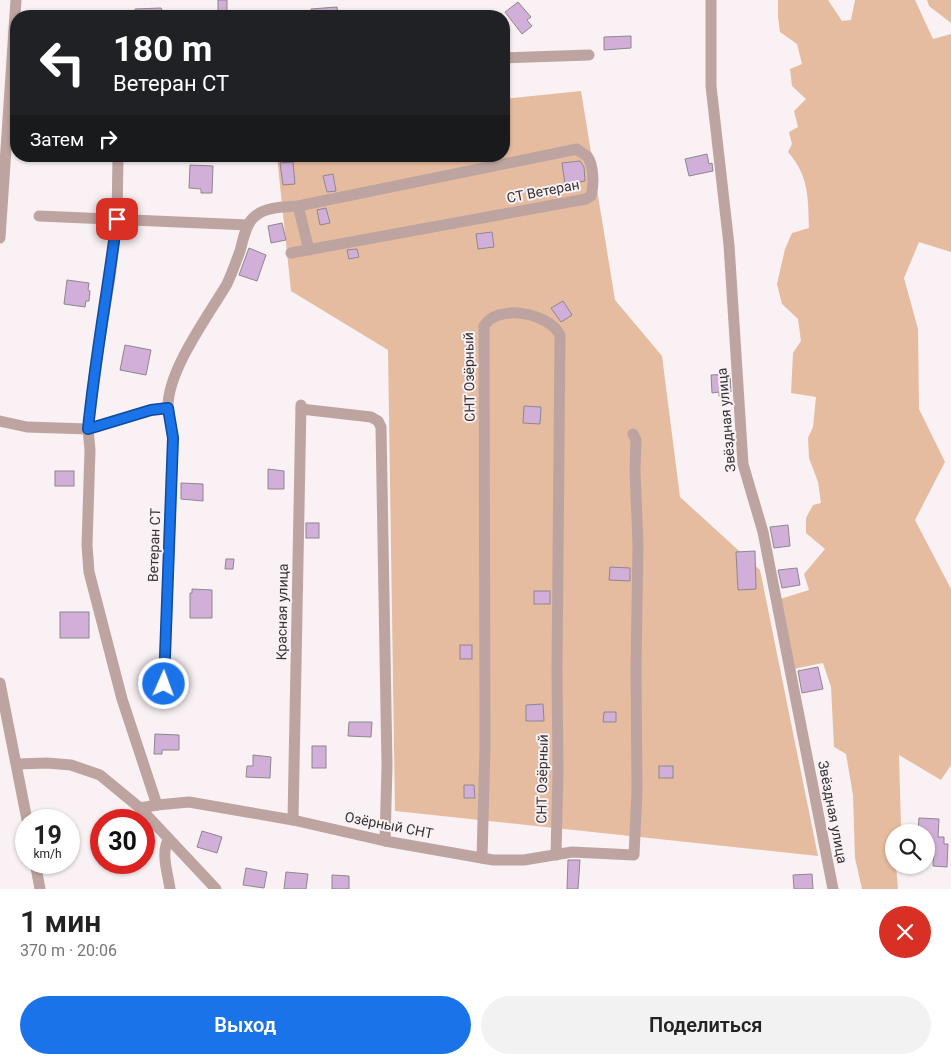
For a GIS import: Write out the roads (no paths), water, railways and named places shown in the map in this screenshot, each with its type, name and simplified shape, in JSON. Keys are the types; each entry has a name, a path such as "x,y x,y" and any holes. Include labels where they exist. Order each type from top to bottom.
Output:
{"street":[{"name":"Звёздная улица","path":"711,0 711,86 729,245 743,464 763,532 833,889"},
{"path":"510,58 589,55"},
{"path":"0,238 10,89"},
{"name":"СТ Ветеран","path":"248,225 253,217 261,212 278,207 298,206 577,150 587,157 590,164 593,188 591,196 586,199 291,254"},
{"path":"118,162 117,219 88,429 90,450 87,545 89,572 122,699 156,804"},
{"path":"298,206 309,250"},
{"path":"38,216 248,225"},
{"name":"Ветеран СТ","path":"164,684 173,438 168,396 176,372 227,284 248,225"},
{"name":"СНТ Озёрный","path":"482,858 485,747 484,326 488,319 497,315 514,313 531,315 546,320 556,327 560,335 556,855"},
{"name":"Красная улица","path":"292,820 301,407 370,417 378,421 381,427 387,766 385,841"},
{"path":"0,421 27,428 88,429 151,410 168,408"},
{"name":"Озёрный СНТ","path":"140,808 156,804 189,802 292,820 385,841 493,860 524,860 572,852 634,855 638,791 636,668 638,544 635,471 636,440 633,434"},
{"path":"0,682 25,809"},
{"path":"17,764 47,763 70,765 100,775 140,808 216,889"},
{"path":"169,839 165,844 165,856 170,889"},
{"path":"37,874 40,889"}]}
